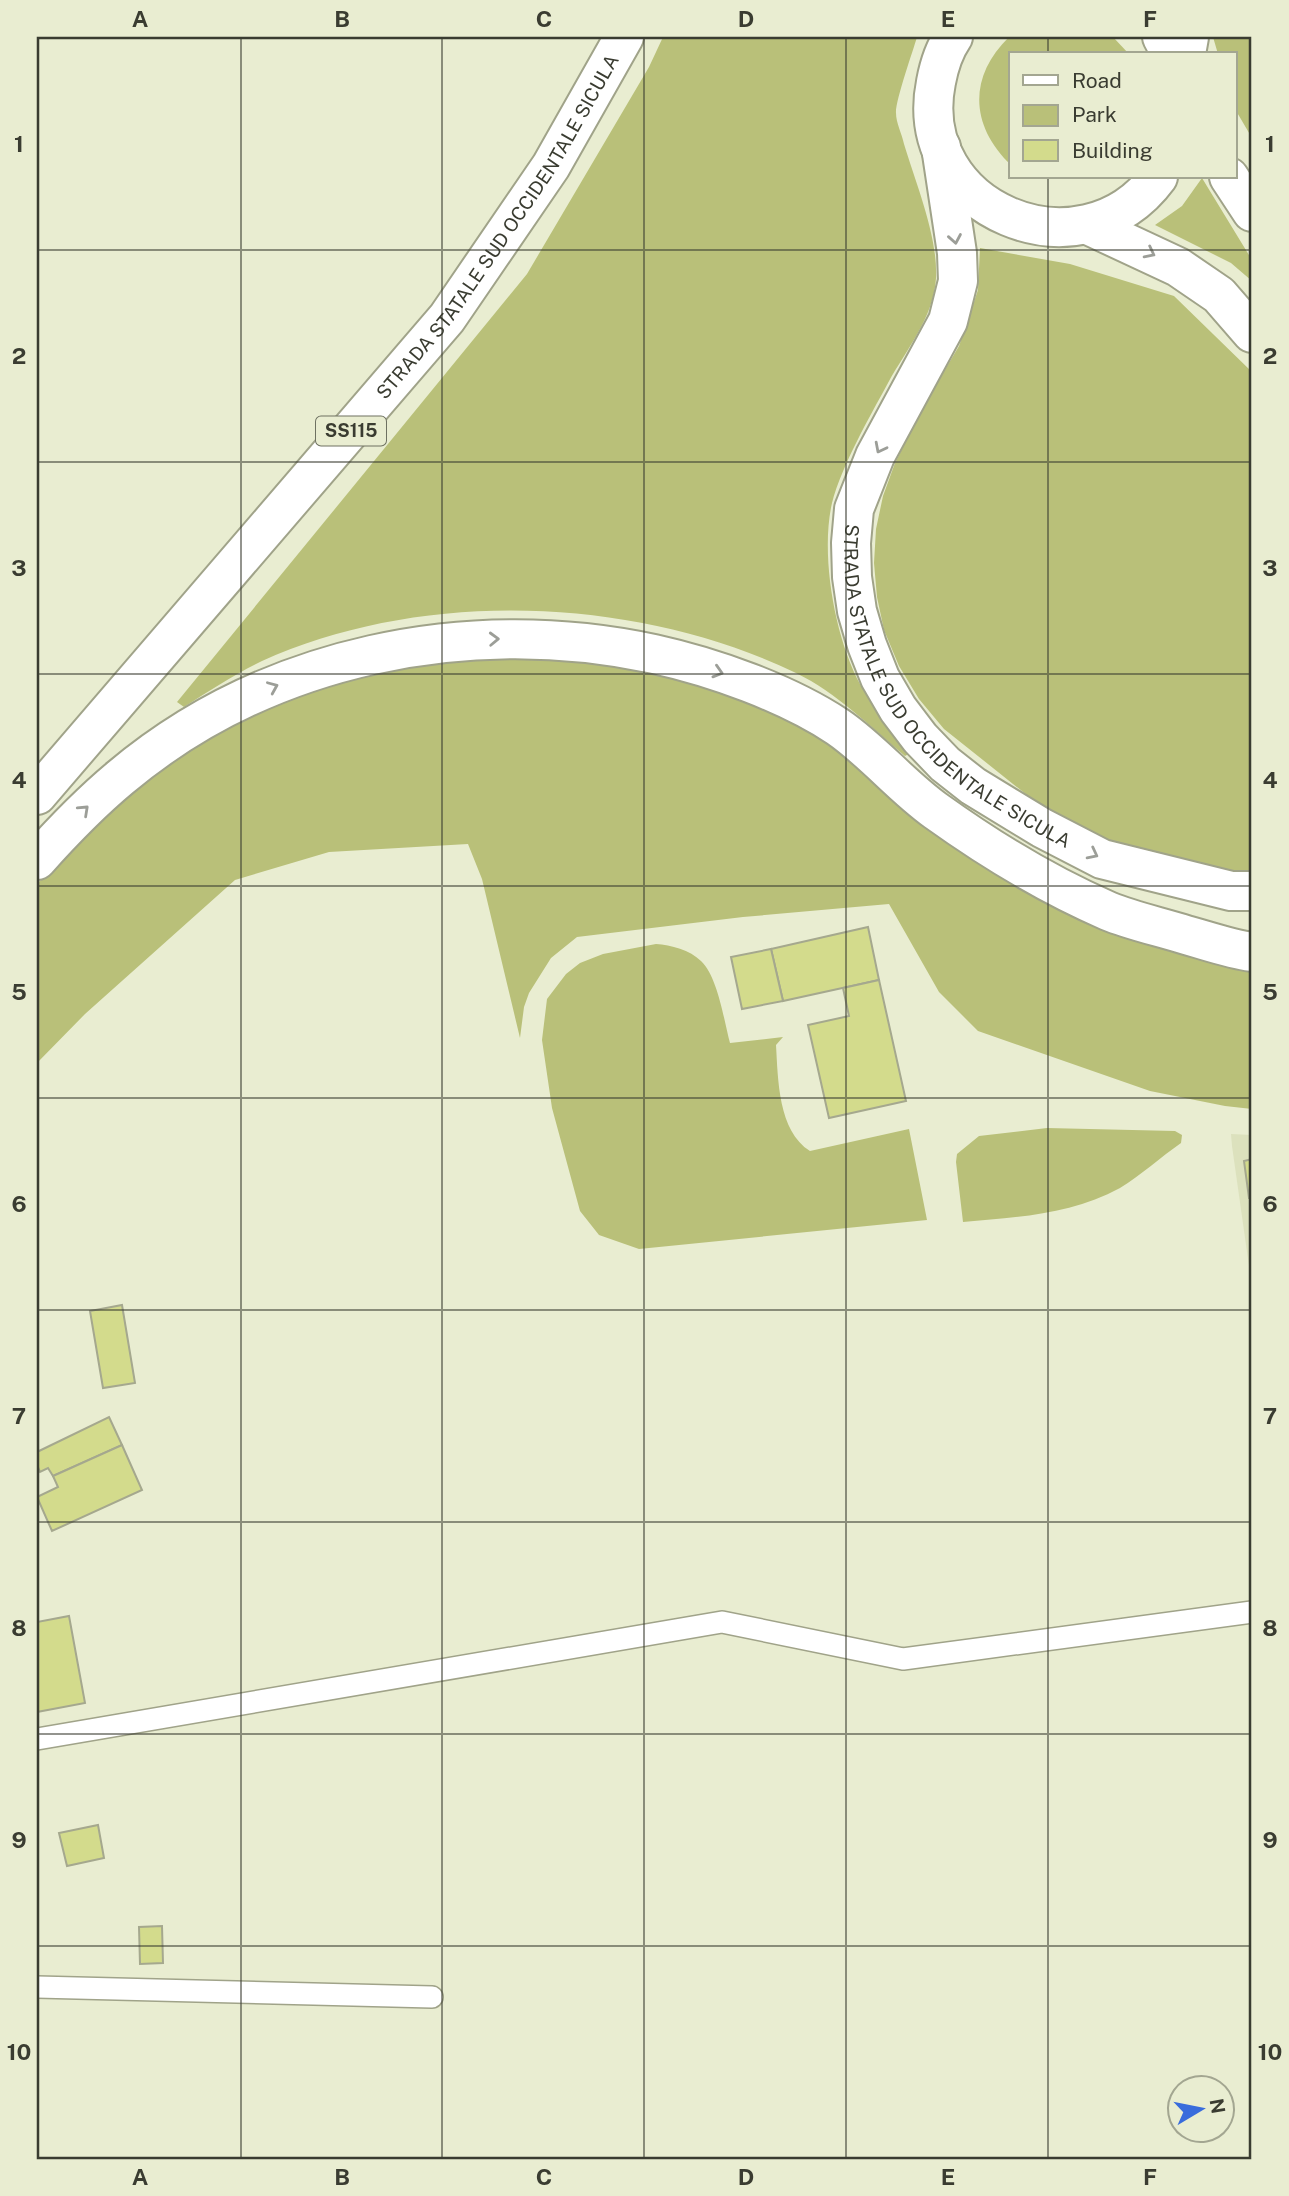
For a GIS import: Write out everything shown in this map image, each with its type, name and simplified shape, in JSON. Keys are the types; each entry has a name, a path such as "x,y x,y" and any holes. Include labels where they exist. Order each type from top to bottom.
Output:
{"main road":[{"name":"STRADA STATALE SUD OCCIDENTALE SICULA","path":"37,795 447,318 551,166 624,37"},
{"name":"STRADA STATALE SUD OCCIDENTALE SICULA","path":"951,39 939,65 934,90 934,117 957,253 958,281 955,301 943,330 875,456 854,509 852,577 857,611 871,656 898,709 920,738 945,764 973,786 1042,828 1102,859 1231,891 1252,891"},
{"path":"941,147 962,183 979,200 998,213 1041,227 1088,225 1129,206 1157,178"},
{"path":"1088,225 1178,267 1219,295 1252,333"},
{"path":"37,860 78,814 122,776 219,712 271,687 326,667 417,646 499,638 558,639 617,646 674,659 731,676 786,699 838,727 934,810 1010,860 1110,912 1252,952"}],"lane":[{"path":"37,1740 722,1622 903,1659 1252,1612"},
{"path":"37,1987 432,1997"}],"shaded area":[{"path":"1231,1134 1252,1135 1252,1287 1232,1146"}],"green space":[{"path":"663,37 917,37 896,113 934,245 934,292 925,320 873,411 842,473 832,503 828,547 832,596 843,644 851,665 871,702 912,752 905,756 853,711 811,681 734,647 668,628 599,616 530,611 460,612 391,621 325,637 262,661 184,707 177,702 527,274 649,67"},
{"path":"1009,37 1113,37 1127,52 1009,52 1009,163 997,150 988,134 979,101 986,68"},
{"path":"1213,37 1252,37 1252,138 1236,111 1236,52 1217,52"},
{"path":"1202,178 1252,260 1252,281 1231,263 1155,225 1182,206"},
{"path":"980,248 1070,264 1174,296 1252,372 1252,874 1238,874 1114,843 1037,803 944,729 919,699 899,666 884,630 877,597 874,563 876,529 883,496 895,463 924,405 959,346 978,290"},
{"path":"499,655 614,662 725,692 778,714 829,741 924,823 1252,969 1252,1109 1150,1091 978,1031 939,992 889,904 743,917 577,937 551,958 529,993 524,1007 520,1038 482,879 468,844 329,852 235,880 85,1014 37,1063 37,884 90,826 178,755 278,702 386,668"},
{"path":"656,944 686,951 697,957 707,968 716,988 730,1043 783,1037 776,1045 782,1103 791,1131 810,1151 909,1129 927,1220 639,1249 599,1235 580,1211 552,1108 542,1040 547,999 566,974 580,963 603,954"},
{"path":"1047,1128 1175,1131 1182,1135 1181,1143 1128,1183 1101,1197 1043,1213 963,1222 957,1154 979,1136"}],"building":[{"path":"868,927 879,980 783,1001 771,949"},
{"path":"771,949 783,1001 742,1009 731,957"},
{"path":"879,980 906,1101 829,1118 808,1025 849,1016 843,988"},
{"path":"1252,1159 1252,1198 1249,1198 1244,1161"},
{"path":"122,1305 135,1383 103,1388 90,1311"},
{"path":"109,1417 122,1445 53,1476 48,1468 40,1472 37,1452"},
{"path":"122,1445 142,1490 52,1531 37,1497 58,1487 53,1476"},
{"path":"69,1616 85,1703 37,1712 37,1622"},
{"path":"98,1825 104,1858 67,1866 59,1833"},
{"path":"162,1926 163,1963 140,1964 139,1927"}]}
